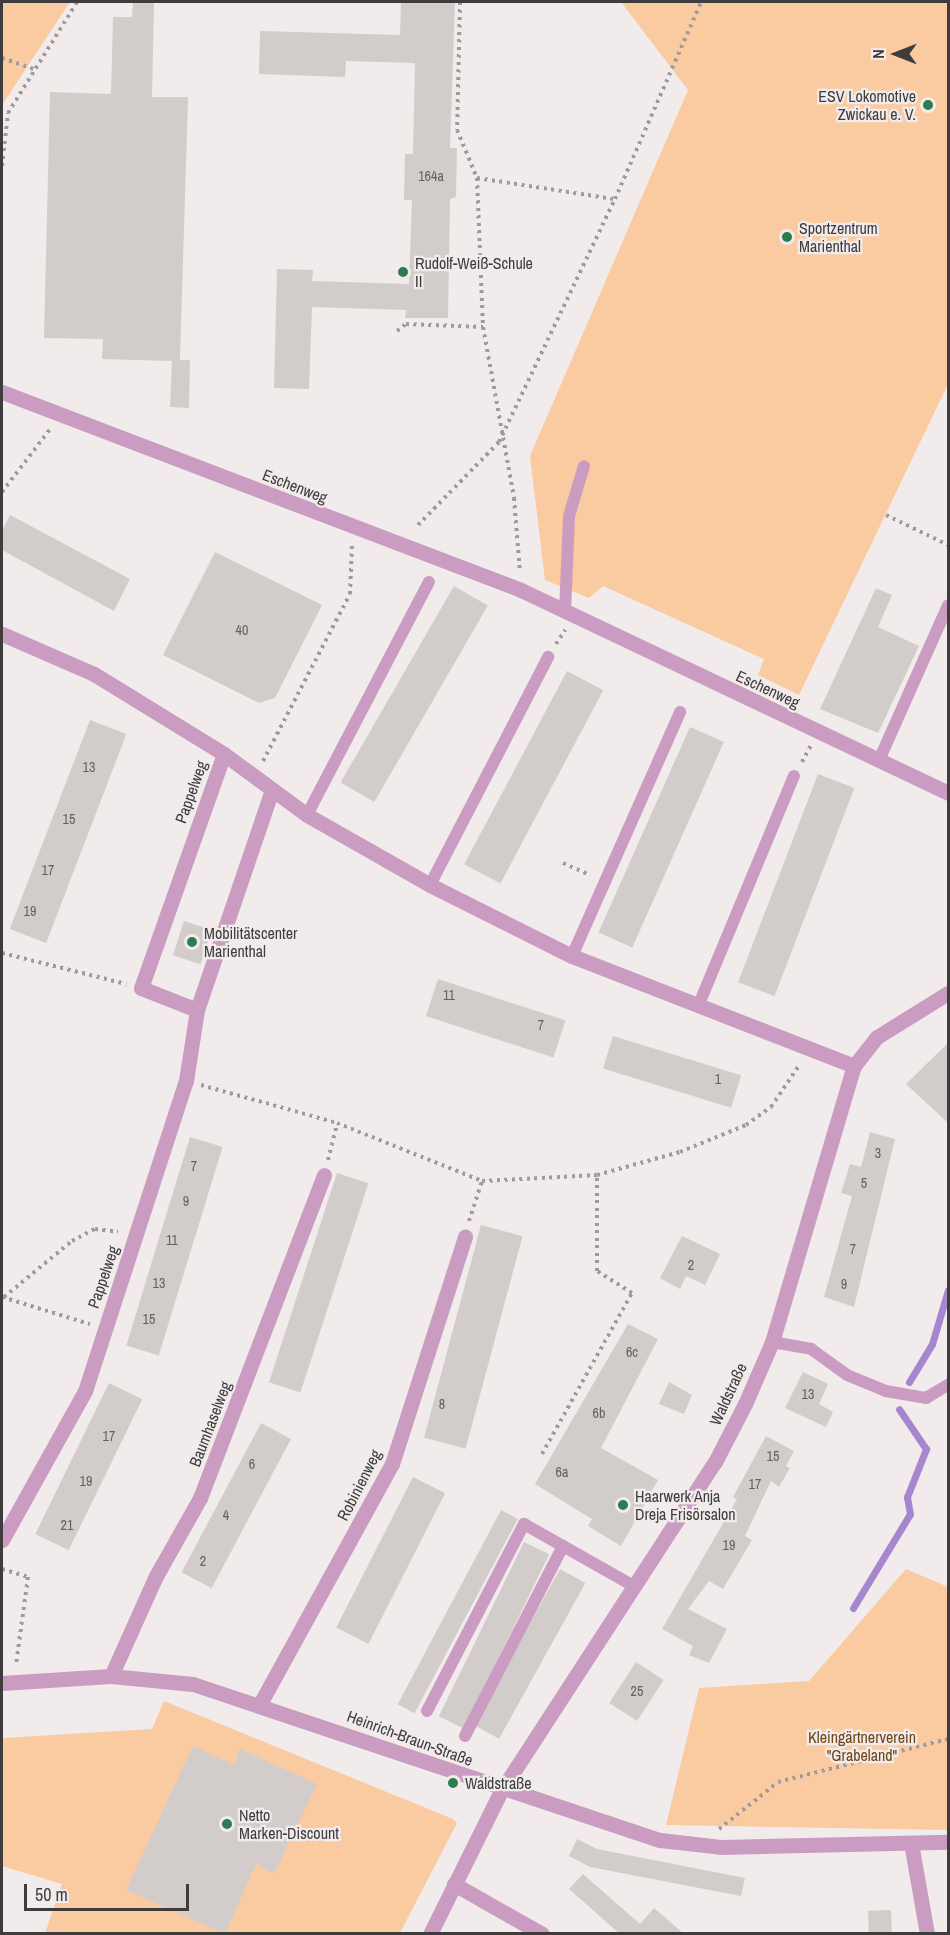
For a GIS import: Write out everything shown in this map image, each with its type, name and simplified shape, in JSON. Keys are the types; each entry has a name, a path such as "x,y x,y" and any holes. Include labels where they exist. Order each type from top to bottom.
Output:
{"street":[{"name":"Eschenweg","path":"2,392 521,590 569,615 818,732 880,758 948,793"},
{"path":"2,634 94,674 224,754 307,815 430,885 572,956 854,1066"},
{"name":"Pappelweg","path":"141,988 224,754"},
{"name":"Pappelweg","path":"2,1540 85,1391 186,1081 197,1010 272,790"},
{"path":"141,988 197,1010"},
{"name":"Waldstraße","path":"430,1934 501,1791 632,1585 715,1462 772,1342 854,1066 878,1037 948,993"},
{"name":"Baumhaselweg","path":"111,1676 156,1576 200,1498 324,1175"},
{"name":"Robinienweg","path":"261,1702 392,1464 465,1236"},
{"name":"Heinrich-Braun-Straße","path":"7,1682 111,1676 193,1684 261,1702 501,1791 660,1840 699,1844 948,1842"},
{"path":"911,1843 927,1934"},
{"path":"454,1884 542,1934"}],"lane":[{"path":"569,615 569,516 584,466"},
{"path":"307,815 429,582"},
{"path":"880,758 948,605"},
{"path":"430,885 548,657"},
{"path":"572,956 603,880 680,712"},
{"path":"699,1005 794,776"},
{"path":"772,1342 811,1349 848,1375 886,1391 927,1398 948,1386"},
{"path":"427,1711 524,1524 632,1585"},
{"path":"465,1736 563,1546"}],"path":[{"path":"2,166 8,113 77,2"},
{"path":"460,2 457,130 477,178 483,327 500,442 514,498 521,590"},
{"path":"418,525 500,442 615,199 701,2"},
{"path":"2,58 34,69"},
{"path":"477,178 615,199"},
{"path":"397,331 406,324 483,327"},
{"path":"2,492 61,415"},
{"path":"886,515 948,545"},
{"path":"254,777 350,594 350,565"},
{"path":"548,657 569,615"},
{"path":"794,776 818,732"},
{"path":"563,863 603,880"},
{"path":"2,953 141,988"},
{"path":"186,1081 337,1123 482,1180 597,1175 680,1152 746,1125 771,1107 812,1049"},
{"path":"324,1175 337,1123"},
{"path":"542,1454 632,1293 597,1271 597,1175"},
{"path":"465,1236 482,1180"},
{"path":"3,1297 95,1229 137,1234"},
{"path":"3,1297 104,1329"},
{"path":"2,1569 28,1576 7,1682"},
{"path":"699,1844 778,1782 948,1739"}],"green space":[{"path":"2,2 70,2 2,105"},
{"name":"Sportzentrum Marienthal","path":"621,2 948,2 948,384 799,695 758,675 764,659 603,586 589,598 545,580 530,456 688,90"},
{"name":"Kleingärtnerverein \"Grabeland\"","path":"906,1569 948,1587 948,1830 666,1825 699,1688 809,1681"},
{"path":"164,1701 453,1819 457,1823 400,1933 45,1933 62,1884 2,1866 2,1738 152,1729"}],"building":[{"path":"401,2 455,2 450,148 457,148 456,197 450,199 448,318 405,318 406,310 312,307 309,389 274,388 277,269 313,270 312,281 409,284 412,200 404,200 405,154 413,154 415,63 346,61 345,77 259,74 260,31 400,35"},
{"path":"133,3 154,3 152,97 188,97 180,360 190,360 189,408 170,407 172,361 102,359 103,339 44,338 50,92 111,94 113,17 132,17"},
{"path":"10,515 130,579 114,611 2,550 2,531"},
{"path":"215,552 322,605 275,698 259,703 163,655"},
{"path":"454,586 488,606 374,802 340,783"},
{"path":"876,588 892,595 878,627 919,646 878,733 820,709"},
{"path":"567,671 603,690 500,884 464,864"},
{"path":"90,720 126,734 46,943 10,929"},
{"path":"690,727 724,742 632,948 598,933"},
{"path":"818,774 854,788 774,996 738,982"},
{"name":"Mobilitätscenter Marienthal","path":"184,921 212,930 200,964 173,955"},
{"path":"438,979 565,1020 553,1057 426,1016"},
{"path":"613,1036 741,1075 731,1108 603,1069"},
{"path":"948,1043 948,1123 906,1084"},
{"path":"870,1132 895,1139 854,1307 824,1297 852,1196 841,1193 850,1164 861,1167"},
{"path":"190,1137 223,1147 159,1355 126,1345"},
{"path":"337,1173 368,1183 300,1392 269,1382"},
{"path":"481,1225 523,1236 466,1449 424,1438"},
{"path":"682,1236 720,1254 705,1285 686,1276 680,1289 660,1278"},
{"path":"628,1324 658,1339 601,1448 658,1480 621,1546 588,1526 592,1519 535,1484"},
{"path":"803,1372 828,1384 819,1404 833,1412 826,1427 785,1408"},
{"path":"669,1382 692,1395 684,1414 659,1404"},
{"path":"109,1383 142,1399 69,1550 35,1534"},
{"path":"261,1423 291,1439 212,1588 182,1572"},
{"path":"766,1436 794,1451 786,1466 790,1468 779,1487 771,1481 745,1536 752,1540 723,1589 709,1581 688,1609 727,1629 709,1663 689,1655 693,1646 662,1629 737,1499 733,1497"},
{"path":"413,1477 445,1493 368,1644 336,1628"},
{"path":"501,1510 518,1519 414,1713 398,1704"},
{"path":"524,1542 549,1554 464,1729 439,1716"},
{"path":"560,1569 585,1583 499,1739 474,1725"},
{"path":"636,1662 664,1680 637,1721 609,1703"},
{"name":"Netto Marken-Discount","path":"193,1746 234,1765 240,1749 317,1784 274,1874 256,1864 225,1934 126,1890"},
{"path":"577,1839 597,1849 745,1878 741,1896 590,1867 569,1856"},
{"path":"583,1874 640,1924 654,1908 684,1934 620,1934 569,1889"},
{"path":"891,1910 892,1934 869,1934 868,1911"}],"waterway":[{"path":"909,1382 932,1344 948,1290"},
{"path":"853,1608 910,1514 907,1497 926,1449 899,1409"}],"place":[{"name":"ESV Lokomotive Zwickau e. V.","path":"928,105"},
{"name":"Sportzentrum Marienthal","path":"787,237"},
{"name":"Rudolf-Weiß-Schule II","path":"403,272"},
{"name":"Mobilitätscenter Marienthal","path":"192,942"},
{"name":"Haarwerk Anja Dreja Frisörsalon","path":"623,1505"},
{"name":"Waldstraße","path":"453,1783"},
{"name":"Netto Marken-Discount","path":"227,1824"}]}
